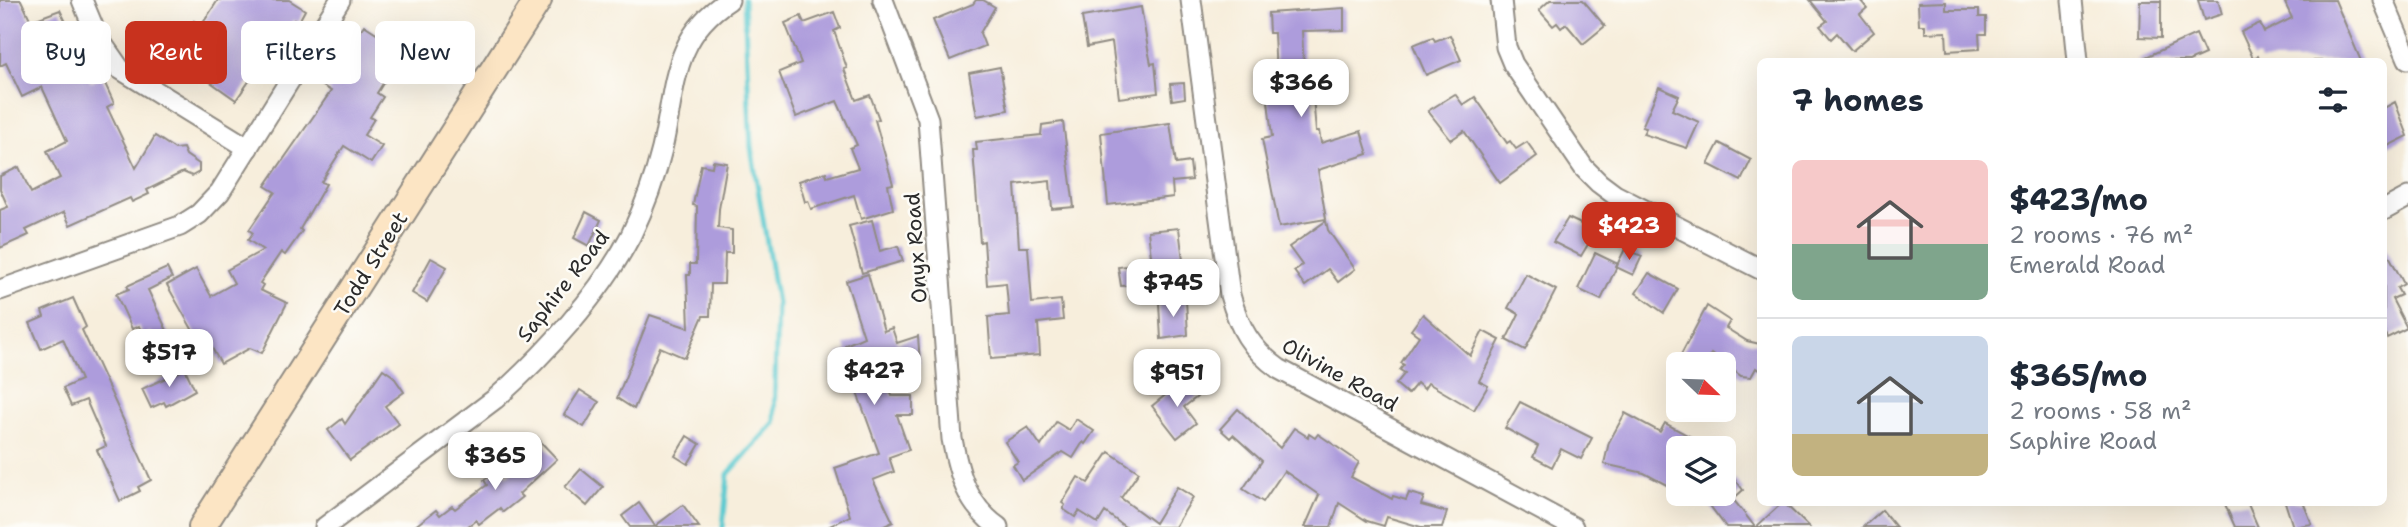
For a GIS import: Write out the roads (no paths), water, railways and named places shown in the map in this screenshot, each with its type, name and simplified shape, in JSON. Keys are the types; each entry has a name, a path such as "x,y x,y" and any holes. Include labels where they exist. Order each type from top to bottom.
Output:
{"street":[{"path":"82,0 97,36 120,69 248,148"},
{"path":"0,290 180,226 199,214 220,192 340,0"},
{"name":"Todd Street","path":"202,527 538,0"},
{"name":"Saphire Road","path":"325,527 495,399 516,381 578,312 618,258 646,201 662,149 672,89 693,32 709,13 729,0"},
{"name":"Onyx Road","path":"883,0 928,119 952,439 959,478 971,501 998,527"},
{"name":"Olivine Road","path":"1191,0 1230,295 1237,321 1247,341 1279,369 1573,527"},
{"path":"1501,0 1506,47 1513,64 1584,168 1615,195 1757,267"},
{"path":"2072,0 2078,58"},
{"path":"2383,0 2408,59"},
{"path":"2387,208 2408,197"}],"waterway":[{"path":"723,527 728,474 774,423 777,303 751,147 744,0"}]}
